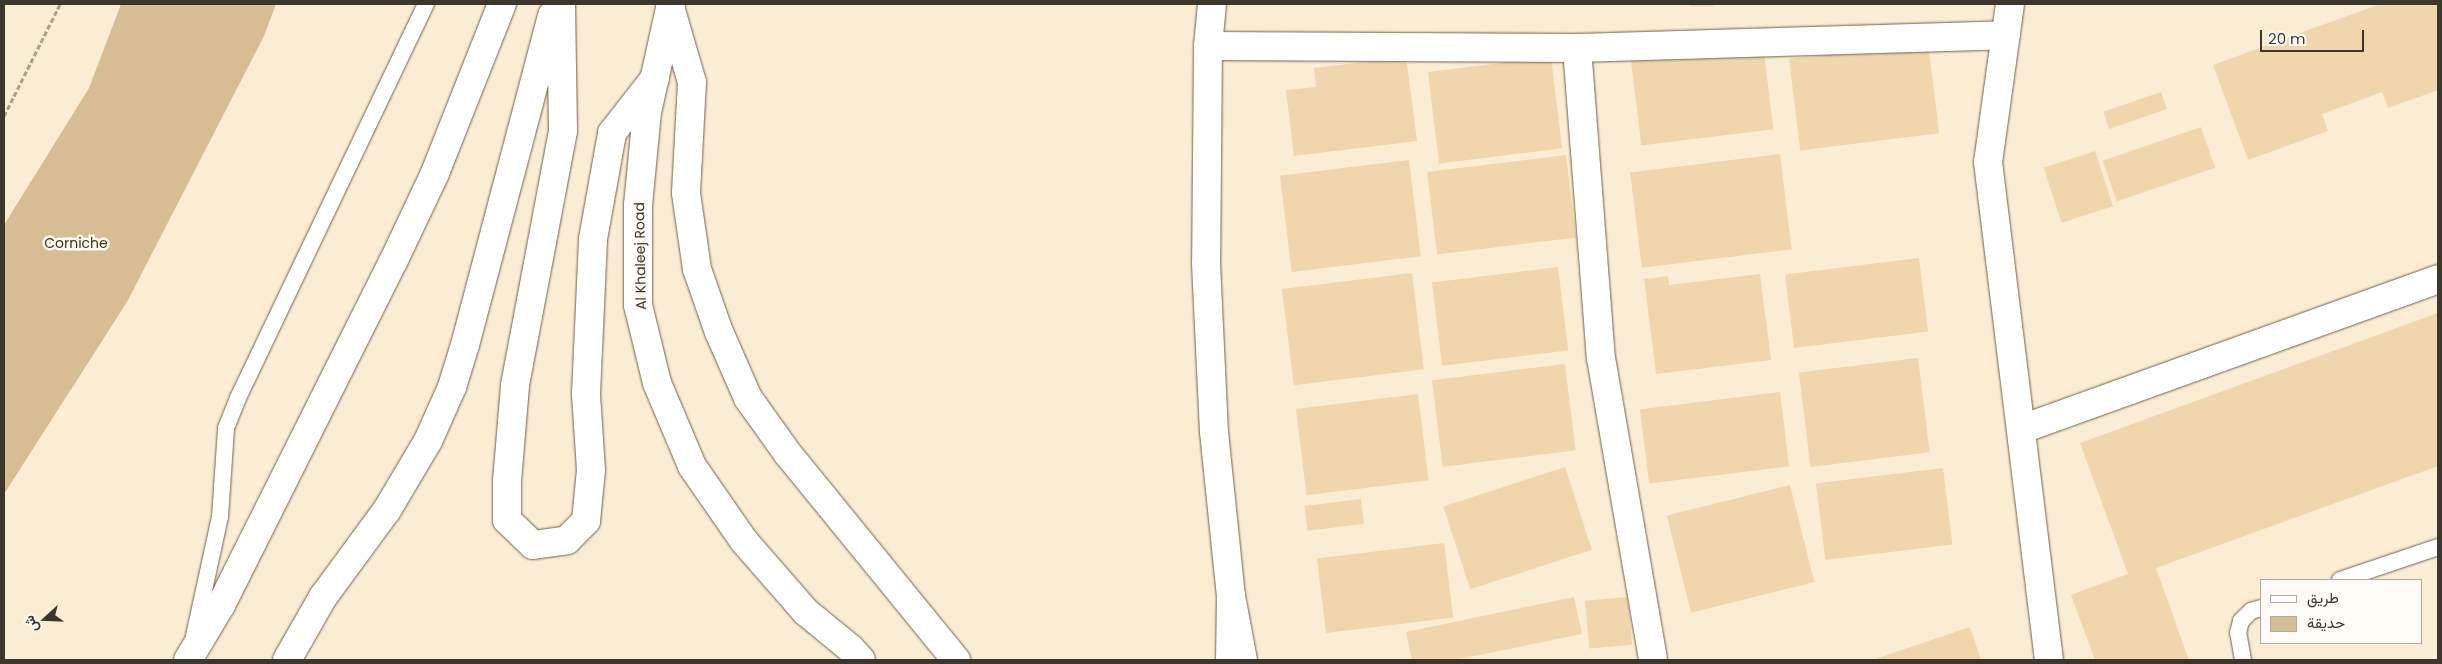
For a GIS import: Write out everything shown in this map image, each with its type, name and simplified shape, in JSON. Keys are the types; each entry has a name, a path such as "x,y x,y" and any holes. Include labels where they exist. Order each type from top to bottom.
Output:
{"street":[{"path":"189,659 221,606 394,262 435,173 502,4"},
{"path":"287,660 323,597 387,510 428,441 452,387 465,345 554,4"},
{"path":"561,4 563,131 516,386 507,481 507,520 533,544 567,540 586,521 591,470 586,394 593,239 612,133 655,78"},
{"path":"1212,4 1208,46 1206,263 1214,432 1231,596 1243,660"},
{"path":"2010,4 1988,162 2049,660"},
{"path":"671,5 692,82 686,193 694,250 697,269 719,332 748,398 788,454 956,660"},
{"name":"Al Khaleej Road","path":"671,5 647,112 638,205 638,304 657,383 692,466 744,541 806,612 850,648 861,660"},
{"path":"1208,46 1577,48 2006,35"},
{"path":"1577,48 1601,358 1654,660"},
{"path":"2022,428 2438,279"},
{"path":"1230,660 1231,596"}],"lane":[{"path":"189,659 220,517 226,428 238,398 426,4"},
{"path":"2343,579 2438,547"},
{"path":"2244,660 2238,633 2241,621 2250,611 2260,608"}],"path":[{"path":"4,116 60,4"}],"green space":[{"name":"Corniche","path":"121,4 276,4 264,36 127,302 4,494 4,225 89,88"}],"building":[{"path":"1690,4 1714,4 1714,6 1690,6"},
{"path":"2380,4 2438,4 2438,90 2388,108 2382,92 2322,114 2328,131 2248,160 2213,65"},
{"path":"1928,42 1939,133 1800,150 1789,59"},
{"path":"1763,45 1773,129 1641,146 1631,61"},
{"path":"1406,57 1417,141 1294,156 1286,90 1316,87 1314,68"},
{"path":"1551,57 1562,148 1439,163 1428,72"},
{"path":"2161,92 2167,109 2109,129 2103,112"},
{"path":"2201,127 2215,168 2117,202 2103,161"},
{"path":"2095,151 2113,206 2062,223 2044,168"},
{"path":"1780,154 1792,249 1642,268 1630,172"},
{"path":"1566,155 1576,237 1437,254 1427,172"},
{"path":"1409,160 1421,256 1292,272 1280,176"},
{"path":"1919,258 1928,331 1794,348 1785,274"},
{"path":"1558,267 1568,350 1442,366 1432,282"},
{"path":"1412,273 1424,369 1294,385 1282,289"},
{"path":"1760,274 1771,360 1656,374 1644,279 1668,276 1669,285"},
{"path":"2438,313 2438,466 2156,568 2189,660 2095,660 2071,595 2128,574 2080,443"},
{"path":"1918,358 1930,452 1810,467 1799,373"},
{"path":"1565,364 1576,450 1443,467 1432,380"},
{"path":"1780,392 1789,466 1649,484 1640,409"},
{"path":"1418,394 1429,480 1307,495 1296,409"},
{"path":"1565,467 1592,550 1470,589 1443,507"},
{"path":"1943,468 1952,544 1825,560 1816,484"},
{"path":"1790,485 1814,582 1691,613 1667,516"},
{"path":"1361,499 1364,524 1307,531 1304,506"},
{"path":"1444,543 1453,617 1326,633 1317,559"},
{"path":"1574,597 1582,634 1455,660 1412,660 1406,632"},
{"path":"1628,597 1632,645 1589,649 1585,601"},
{"path":"1970,627 1981,660 1872,660"}]}
